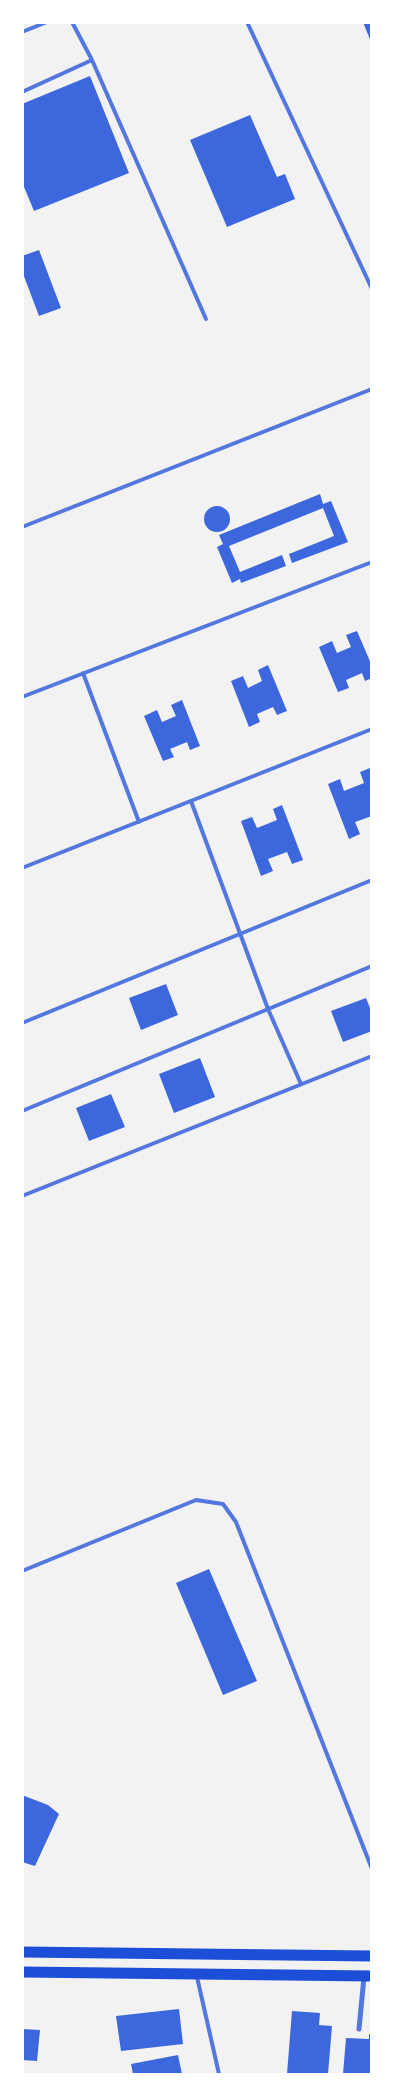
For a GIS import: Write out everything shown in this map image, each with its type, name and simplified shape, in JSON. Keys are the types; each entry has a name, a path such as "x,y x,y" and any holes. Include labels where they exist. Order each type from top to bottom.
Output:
{"main road":[{"path":"22,1952 372,1956"},
{"path":"22,1972 368,1976"}],"street":[{"path":"359,2029 368,1976"}],"lane":[{"path":"22,32 47,22"},
{"path":"72,22 92,60 206,319"},
{"path":"247,22 372,289"},
{"path":"22,92 92,60"},
{"path":"22,527 372,389"},
{"path":"22,697 372,562"},
{"path":"83,673 139,822"},
{"path":"22,868 372,729"},
{"path":"191,801 268,1009 301,1084"},
{"path":"23,1021 372,880"},
{"path":"22,1111 372,966"},
{"path":"22,1196 372,1056"},
{"path":"22,1571 196,1500 223,1504 236,1522 372,1868"},
{"path":"196,1974 219,2074"}],"building":[{"path":"363,22 372,22 372,42 371,42"},
{"path":"90,76 129,173 34,211 22,182 22,104"},
{"path":"250,115 277,177 285,174 295,199 227,227 190,140"},
{"path":"39,250 61,308 39,316 22,271 22,256"},
{"path":"320,494 323,504 331,501 348,542 292,563 289,554 334,536 323,508 229,546 240,572 282,555 286,566 241,583 240,579 232,583 217,547 223,544 219,535"},
{"path":"217,506 227,509 230,519 227,529 217,532 207,529 204,519 207,509"},
{"path":"357,631 372,666 372,678 365,681 362,673 346,680 349,688 338,692 319,647 332,641 337,653 351,647 346,635"},
{"path":"268,665 287,711 277,715 273,707 257,714 260,722 249,727 231,681 243,676 248,688 262,681 258,670"},
{"path":"182,700 200,746 190,750 187,742 170,749 174,757 163,761 144,716 157,710 162,722 176,716 171,705"},
{"path":"370,768 372,773 372,816 355,822 360,834 349,839 328,784 340,779 344,791 364,783 360,772"},
{"path":"282,805 303,860 292,864 287,852 268,859 273,871 261,876 241,821 252,817 257,828 277,820 273,809"},
{"path":"166,984 178,1015 141,1030 129,998"},
{"path":"366,998 372,1013 372,1031 343,1042 331,1011"},
{"path":"200,1058 215,1097 174,1113 159,1074"},
{"path":"111,1094 125,1127 89,1141 76,1108"},
{"path":"209,1569 257,1681 223,1695 176,1583"},
{"path":"22,1795 48,1805 59,1814 35,1866 22,1862"},
{"path":"179,2009 183,2044 121,2051 116,2016"},
{"path":"292,2011 320,2013 319,2025 332,2026 328,2074 287,2074"},
{"path":"22,2029 40,2030 37,2061 22,2060"},
{"path":"369,2034 372,2034 372,2074 343,2074 346,2038 369,2039"},
{"path":"178,2055 182,2074 133,2074 131,2064"}]}
